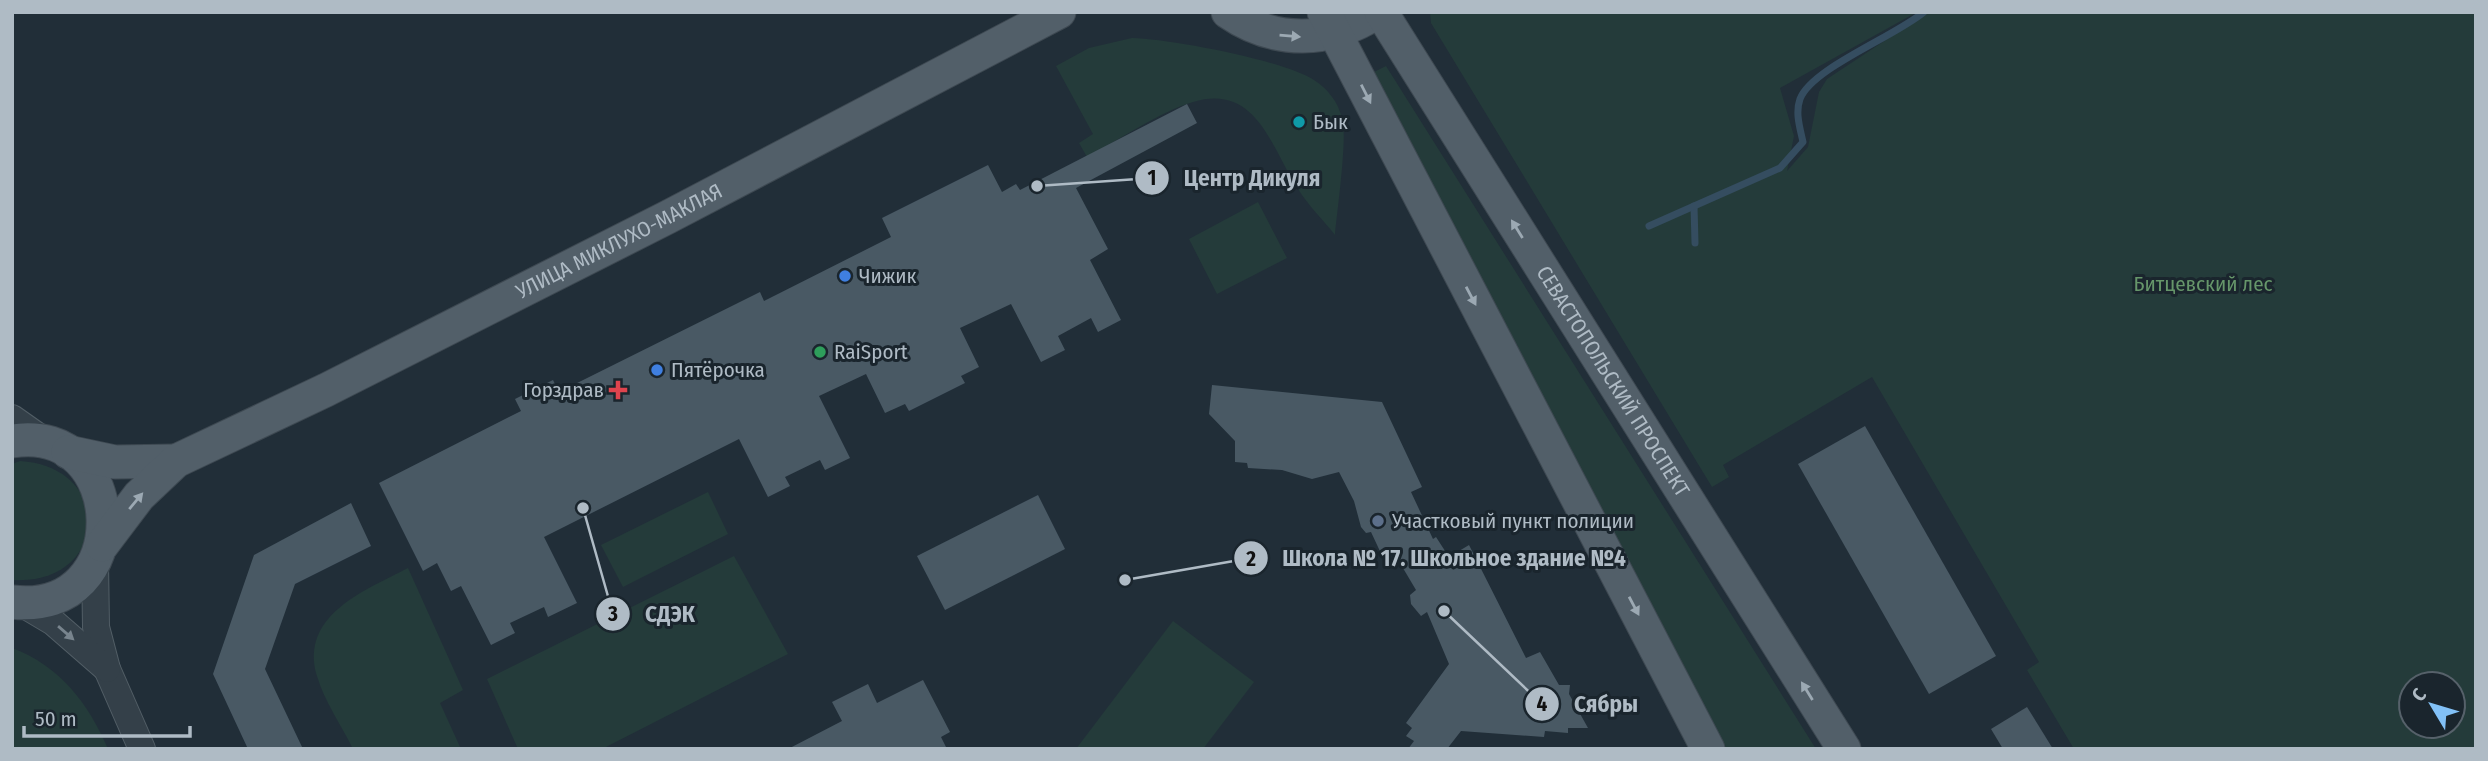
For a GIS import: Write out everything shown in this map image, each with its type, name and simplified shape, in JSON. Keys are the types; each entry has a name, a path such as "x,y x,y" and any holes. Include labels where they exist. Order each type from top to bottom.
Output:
{"main road":[{"name":"УЛИЦА МИКЛУХО-МАКЛАЯ","path":"16,602 43,601 64,593 81,580 139,496 176,461 326,390 668,216 1059,12"},
{"path":"1214,12 1275,35 1305,38 1330,23 1379,12"},
{"name":"СЕВАСТОПОЛЬСКИЙ ПРОСПЕКТ","path":"1379,12 1844,749"},
{"path":"1330,23 1708,749"},
{"name":"УЛИЦА МИКЛУХО-МАКЛАЯ","path":"12,441 57,447 115,462 176,461"},
{"path":"57,447 88,470 101,493 106,519 99,554"}],"street":[{"path":"12,418 57,447"},
{"path":"99,554 96,627 107,669 142,749"},
{"path":"16,602 53,622 107,669"}],"green space":[{"name":"Битцевский лес","path":"1430,12 1917,12 1780,88 1794,136 1787,171 1808,147 1819,92 1827,79 1928,12 2476,12 2476,749 2074,749 2027,670 2039,662 1872,377 1723,465 1729,477 1712,487 1431,23"},
{"path":"1132,38 1198,46 1253,58 1299,72 1324,87 1338,107 1344,127 1335,235 1302,195 1259,123 1247,110 1233,102 1215,99 1180,106 1087,157 1079,143 1093,134 1056,66 1089,48"},
{"path":"1386,66 1816,749 1721,749 1517,350 1518,345 1515,346 1374,72"},
{"path":"1258,202 1287,258 1217,294 1189,239"},
{"path":"20,461 51,468 73,483 85,503 88,525 82,547 68,565 44,577 12,580 12,464"},
{"path":"708,492 728,534 623,587 601,545"},
{"path":"734,556 788,654 602,749 518,749 487,679"},
{"path":"408,568 463,690 440,703 461,749 353,749 317,676 314,655 318,636 340,607"},
{"path":"1173,621 1254,682 1203,749 1076,749"},
{"path":"12,648 44,665 70,688 91,716 108,749 12,749"}],"building":[{"path":"1187,104 1197,123 1076,188 1108,249 1090,260 1121,320 1098,332 1091,318 1058,336 1065,350 1041,362 1011,304 960,328 979,367 961,376 965,383 909,411 905,404 885,413 866,374 819,396 850,458 825,470 820,460 785,477 790,486 768,497 739,439 544,537 577,603 548,617 544,607 510,623 515,633 491,645 461,586 451,591 437,563 423,571 379,483 521,411 515,399 553,380 559,392 760,292 764,301 891,237 882,218 988,165 1002,192 1016,184 1020,190"},
{"path":"1212,385 1382,402 1422,487 1411,492 1433,539 1436,537 1449,557 1469,545 1526,658 1540,652 1559,685 1570,685 1569,694 1588,728 1568,728 1568,733 1545,731 1544,737 1461,731 1447,749 1408,749 1414,741 1406,736 1412,728 1406,723 1449,664 1427,612 1421,616 1411,604 1410,595 1416,590 1397,558 1385,562 1371,532 1366,533 1361,527 1354,501 1339,472 1312,479 1282,470 1248,468 1247,463 1235,462 1235,441 1209,414"},
{"path":"1865,426 1996,656 1929,694 1798,464"},
{"path":"1038,495 1065,549 945,610 917,556"},
{"path":"351,503 371,546 295,584 265,669 303,749 248,749 213,674 254,555"},
{"path":"923,680 950,732 941,737 947,749 788,749 842,721 832,702 868,684 877,703"},
{"path":"2027,707 2053,749 2003,749 1991,729"}],"waterway":[{"path":"1649,226 1780,168 1803,142 1798,110 1800,99 1808,87 1837,64 1924,12"},
{"path":"1694,206 1695,243"}],"place":[{"name":"Бык","path":"1299,122"},
{"name":"Центр Дикуля","path":"1037,186"},
{"name":"Чижик","path":"845,276"},
{"name":"RaiSport","path":"820,352"},
{"name":"Пятёрочка","path":"657,370"},
{"name":"Горздрав","path":"618,390"},
{"name":"СДЭК","path":"583,508"},
{"name":"Участковый пункт полиции","path":"1378,521"},
{"name":"Школа № 17. Школьное здание №4","path":"1125,580"},
{"name":"Сябры","path":"1444,611"}]}
